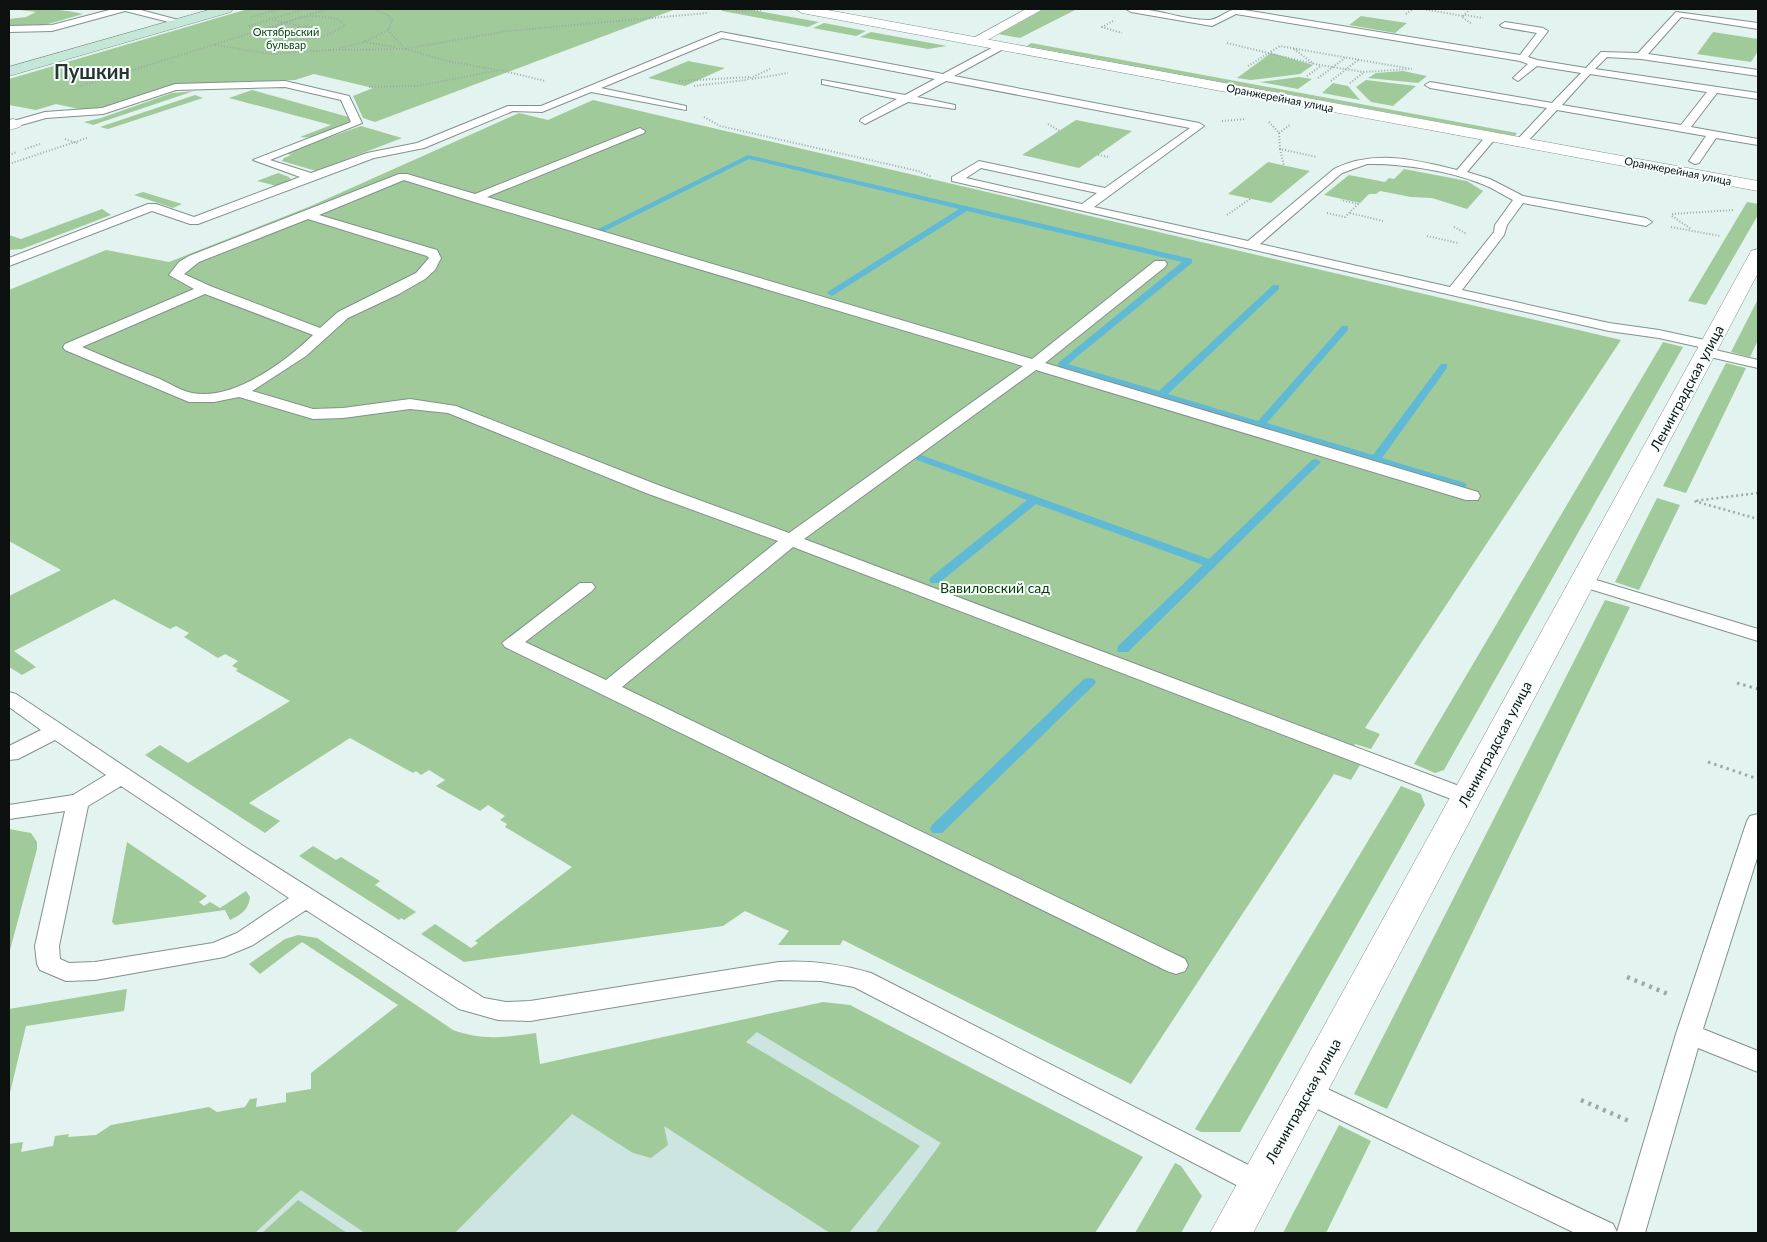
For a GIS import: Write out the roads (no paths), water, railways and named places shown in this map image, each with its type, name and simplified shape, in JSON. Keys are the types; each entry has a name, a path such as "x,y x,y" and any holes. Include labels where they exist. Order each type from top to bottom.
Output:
{"main road":[{"path":"9,72 226,9"}],"street":[{"name":"Оранжерейная улица","path":"802,9 1758,186"},
{"path":"974,41 1036,9"},
{"name":"Ленинградская улица","path":"1231,1233 1758,255"}],"lane":[{"path":"9,29 52,28 122,9"},
{"path":"127,9 181,22"},
{"path":"1131,9 1212,23 1237,10 1522,58 1535,63 1758,96"},
{"path":"1641,56 1679,14 1758,26"},
{"path":"1505,25 1543,31 1522,58"},
{"path":"9,262 152,207 194,220 371,155 420,146 512,108 542,109 721,35 946,76 1198,126 1086,207"},
{"path":"864,121 1002,46"},
{"path":"1521,142 1604,54 1641,56 1758,73"},
{"path":"1518,78 1535,63"},
{"path":"826,82 951,107"},
{"path":"10,124 45,115 103,111 175,87 285,84 345,98 357,123 259,160 310,177"},
{"path":"1430,85 1758,142"},
{"path":"587,90 682,108"},
{"path":"1684,129 1713,90"},
{"path":"475,198 640,131"},
{"path":"1695,161 1713,134"},
{"path":"1460,174 1491,137"},
{"path":"1251,245 1338,171 1350,164 1379,161 1400,162 1486,181 1520,199 1646,222"},
{"path":"1107,192 979,164 956,179 1609,327 1659,334 1758,364"},
{"path":"321,333 176,276 179,270 194,259 404,176 1472,496"},
{"path":"1454,291 1500,232 1501,225 1520,199"},
{"path":"205,289 70,347 189,398 204,398 239,392 307,349 321,333 343,315 418,278 434,265 435,258 432,254 307,215"},
{"path":"608,688 791,540 1035,364 1160,264"},
{"path":"239,392 301,412 314,414 343,413 410,404 445,408 1467,797"},
{"path":"1583,581 1758,635"},
{"path":"586,587 512,643 1176,965"},
{"path":"9,698 119,777 305,899 468,1002 485,1009 506,1013 530,1012 779,971 809,969 837,972 862,980 1258,1183"},
{"path":"9,753 11,754 55,731"},
{"path":"9,812 78,802 119,777"},
{"path":"78,802 46,946 49,964 66,972 95,972 216,951 245,940 305,899"},
{"path":"1632,1233 1689,1034 1758,821"},
{"path":"1689,1034 1758,1062"},
{"path":"1308,1092 1603,1233"}],"waterway":[{"path":"600,230 748,157 1189,261 1061,365 1161,395"},
{"path":"832,293 965,209"},
{"path":"1161,395 1276,287"},
{"path":"1260,425 1345,328"},
{"path":"1376,459 1444,366"},
{"path":"1161,395 1260,425"},
{"path":"1260,425 1461,485"},
{"path":"921,458 1211,564"},
{"path":"1211,564 1316,462"},
{"path":"935,580 1034,500"},
{"path":"1123,649 1211,564"},
{"path":"937,829 1089,682"}],"district":[{"name":"Пушкин","path":"92,72"}],"park label":[{"name":"Октябрьский бульвар","path":"286,38"},
{"name":"Вавиловский сад","path":"995,588"}]}
